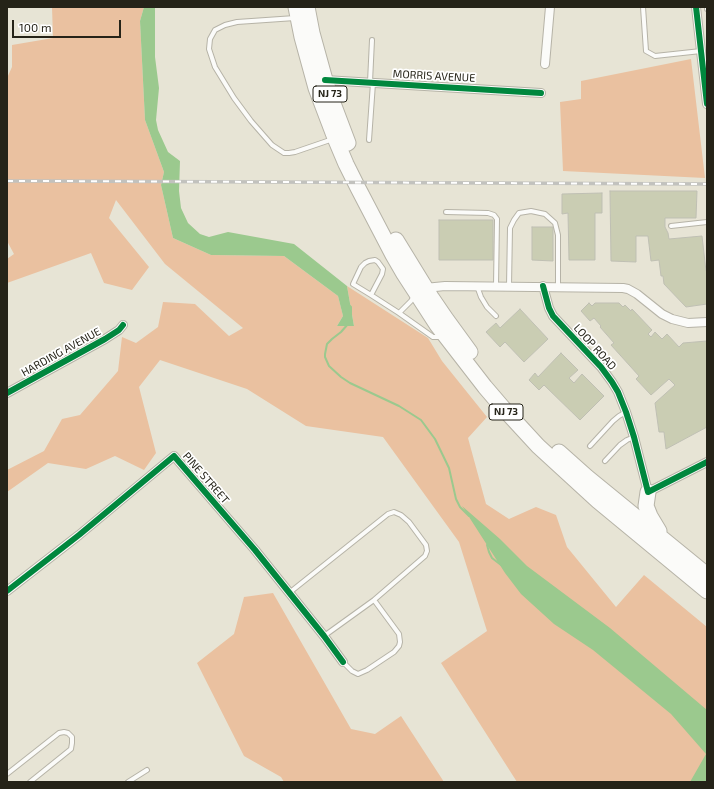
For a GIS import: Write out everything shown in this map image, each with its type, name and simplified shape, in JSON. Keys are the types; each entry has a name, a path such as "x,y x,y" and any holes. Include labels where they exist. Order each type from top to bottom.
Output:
{"highway":[{"name":"NJ 73","path":"300,11 312,33 325,80 344,133 365,179 421,291 446,337 494,398 547,455 598,501 707,591"},
{"name":"NJ 73","path":"300,11 316,88 335,138 358,188 404,274 446,319 499,388 548,441 587,477 707,575"},
{"path":"648,492 646,506 650,516 658,530 676,550"}],"street":[{"path":"545,64 550,7"},
{"path":"696,7 707,104"},
{"name":"MORRIS AVENUE","path":"325,80 541,92"},
{"path":"421,291 440,286 544,286 628,289 637,294 662,314 672,319 688,323 707,322"},
{"name":"LOOP ROAD","path":"544,286 551,313 607,374 618,392 634,437 648,492"},
{"name":"HARDING AVENUE","path":"7,393 105,339 119,330 123,325"},
{"name":"PINE STREET","path":"7,591 79,535 174,456 255,550 343,662"},
{"path":"648,492 707,462"}],"lane":[{"path":"644,7 646,51 655,56 701,50"},
{"path":"300,11 225,25 215,30 210,39 209,49 215,67 232,96 272,145 284,153 289,153 296,152 335,138"},
{"path":"369,140 372,40"},
{"path":"446,212 488,212 494,214 497,219 496,286"},
{"path":"509,286 510,228 519,213 531,212 545,214 555,223 558,235 558,287"},
{"path":"671,226 707,222"},
{"path":"371,295 383,269 375,260 365,263 353,284 399,313 433,337 446,337"},
{"path":"477,286 481,297 496,316"},
{"path":"399,313 421,291"},
{"path":"590,446 613,421 626,412"},
{"path":"605,461 620,445 634,437"},
{"path":"289,593 388,514 394,512 401,514 409,522 426,546 427,551 425,556 374,600 324,636"},
{"path":"343,662 352,671 358,674 373,667 394,652 399,646 399,634 374,600"},
{"path":"7,774 59,734 64,732 68,733 72,737 71,749 30,782"},
{"path":"128,782 147,770"}],"shaded area":[{"path":"52,7 144,7 140,21 145,120 164,172 161,185 173,238 211,255 284,256 338,296 343,316 337,326 354,326 347,286 428,338 442,361 487,417 468,438 486,504 509,519 536,507 556,515 567,547 616,607 644,575 707,627 707,782 517,782 441,663 487,631 459,542 383,437 306,426 247,389 160,360 139,387 156,453 144,470 115,456 86,469 48,463 7,492 7,470 44,451 62,419 80,415 118,371 122,337 136,343 158,327 163,302 195,304 229,336 243,328 165,264 116,200 109,218 149,267 132,290 104,283 91,253 7,283 7,259 14,254 7,241 7,78 12,67 12,45 53,38"},
{"path":"144,7 155,7 155,57 159,88 156,120 158,130 168,152 180,161 179,191 181,208 188,223 200,234 209,237 228,232 294,244 347,286 354,326 337,326 343,316 338,296 284,256 211,255 173,238 161,185 164,172 145,120 140,21"},
{"path":"691,59 705,178 563,171 560,102 581,99 581,81"},
{"path":"462,506 500,539 527,566 610,628 707,710 707,782 690,782 706,754 671,714 593,650 554,624 521,594 505,573"},
{"path":"273,593 351,729 375,734 401,716 444,782 284,782 281,777 244,756 197,663 234,634 244,597"}],"building":[{"path":"610,191 697,191 696,218 665,218 665,227 669,239 702,236 706,271 707,270 707,304 686,307 664,284 663,276 661,276 659,260 651,261 648,236 636,236 636,262 611,261"},
{"path":"602,193 602,213 595,213 595,260 569,260 568,213 562,214 562,194"},
{"path":"439,220 493,220 493,260 439,260"},
{"path":"532,227 553,227 553,261 532,260"},
{"path":"589,303 592,306 595,303 619,303 623,307 625,305 631,311 632,309 652,330 648,334 651,337 655,332 662,339 667,334 679,347 683,343 707,341 707,427 666,449 664,432 659,432 655,403 675,385 669,379 651,395 636,379 639,376 611,345 614,343 600,327 601,326 594,318 590,321 581,311"},
{"path":"520,309 548,339 524,362 505,342 500,347 486,332 496,323 500,328"},
{"path":"561,353 578,370 569,378 574,383 582,374 604,396 580,420 544,385 539,390 529,380 535,373 538,377"}],"waterway":[{"path":"349,305 351,307 351,314"},
{"path":"348,324 327,344 325,357 329,366 350,383 399,406 421,420 435,439 449,468 456,499 460,507 469,516"},
{"path":"487,545 492,558 501,565"}],"railway":[{"path":"7,181 707,184"}],"cycle path":[{"path":"696,7 707,104"},
{"path":"325,80 541,93"},
{"path":"543,286 549,308 553,316 601,367 618,392 634,437 648,492 707,462"},
{"path":"7,393 105,339 119,330 123,325"},
{"path":"7,591 79,535 174,456 255,550 343,662"}]}
